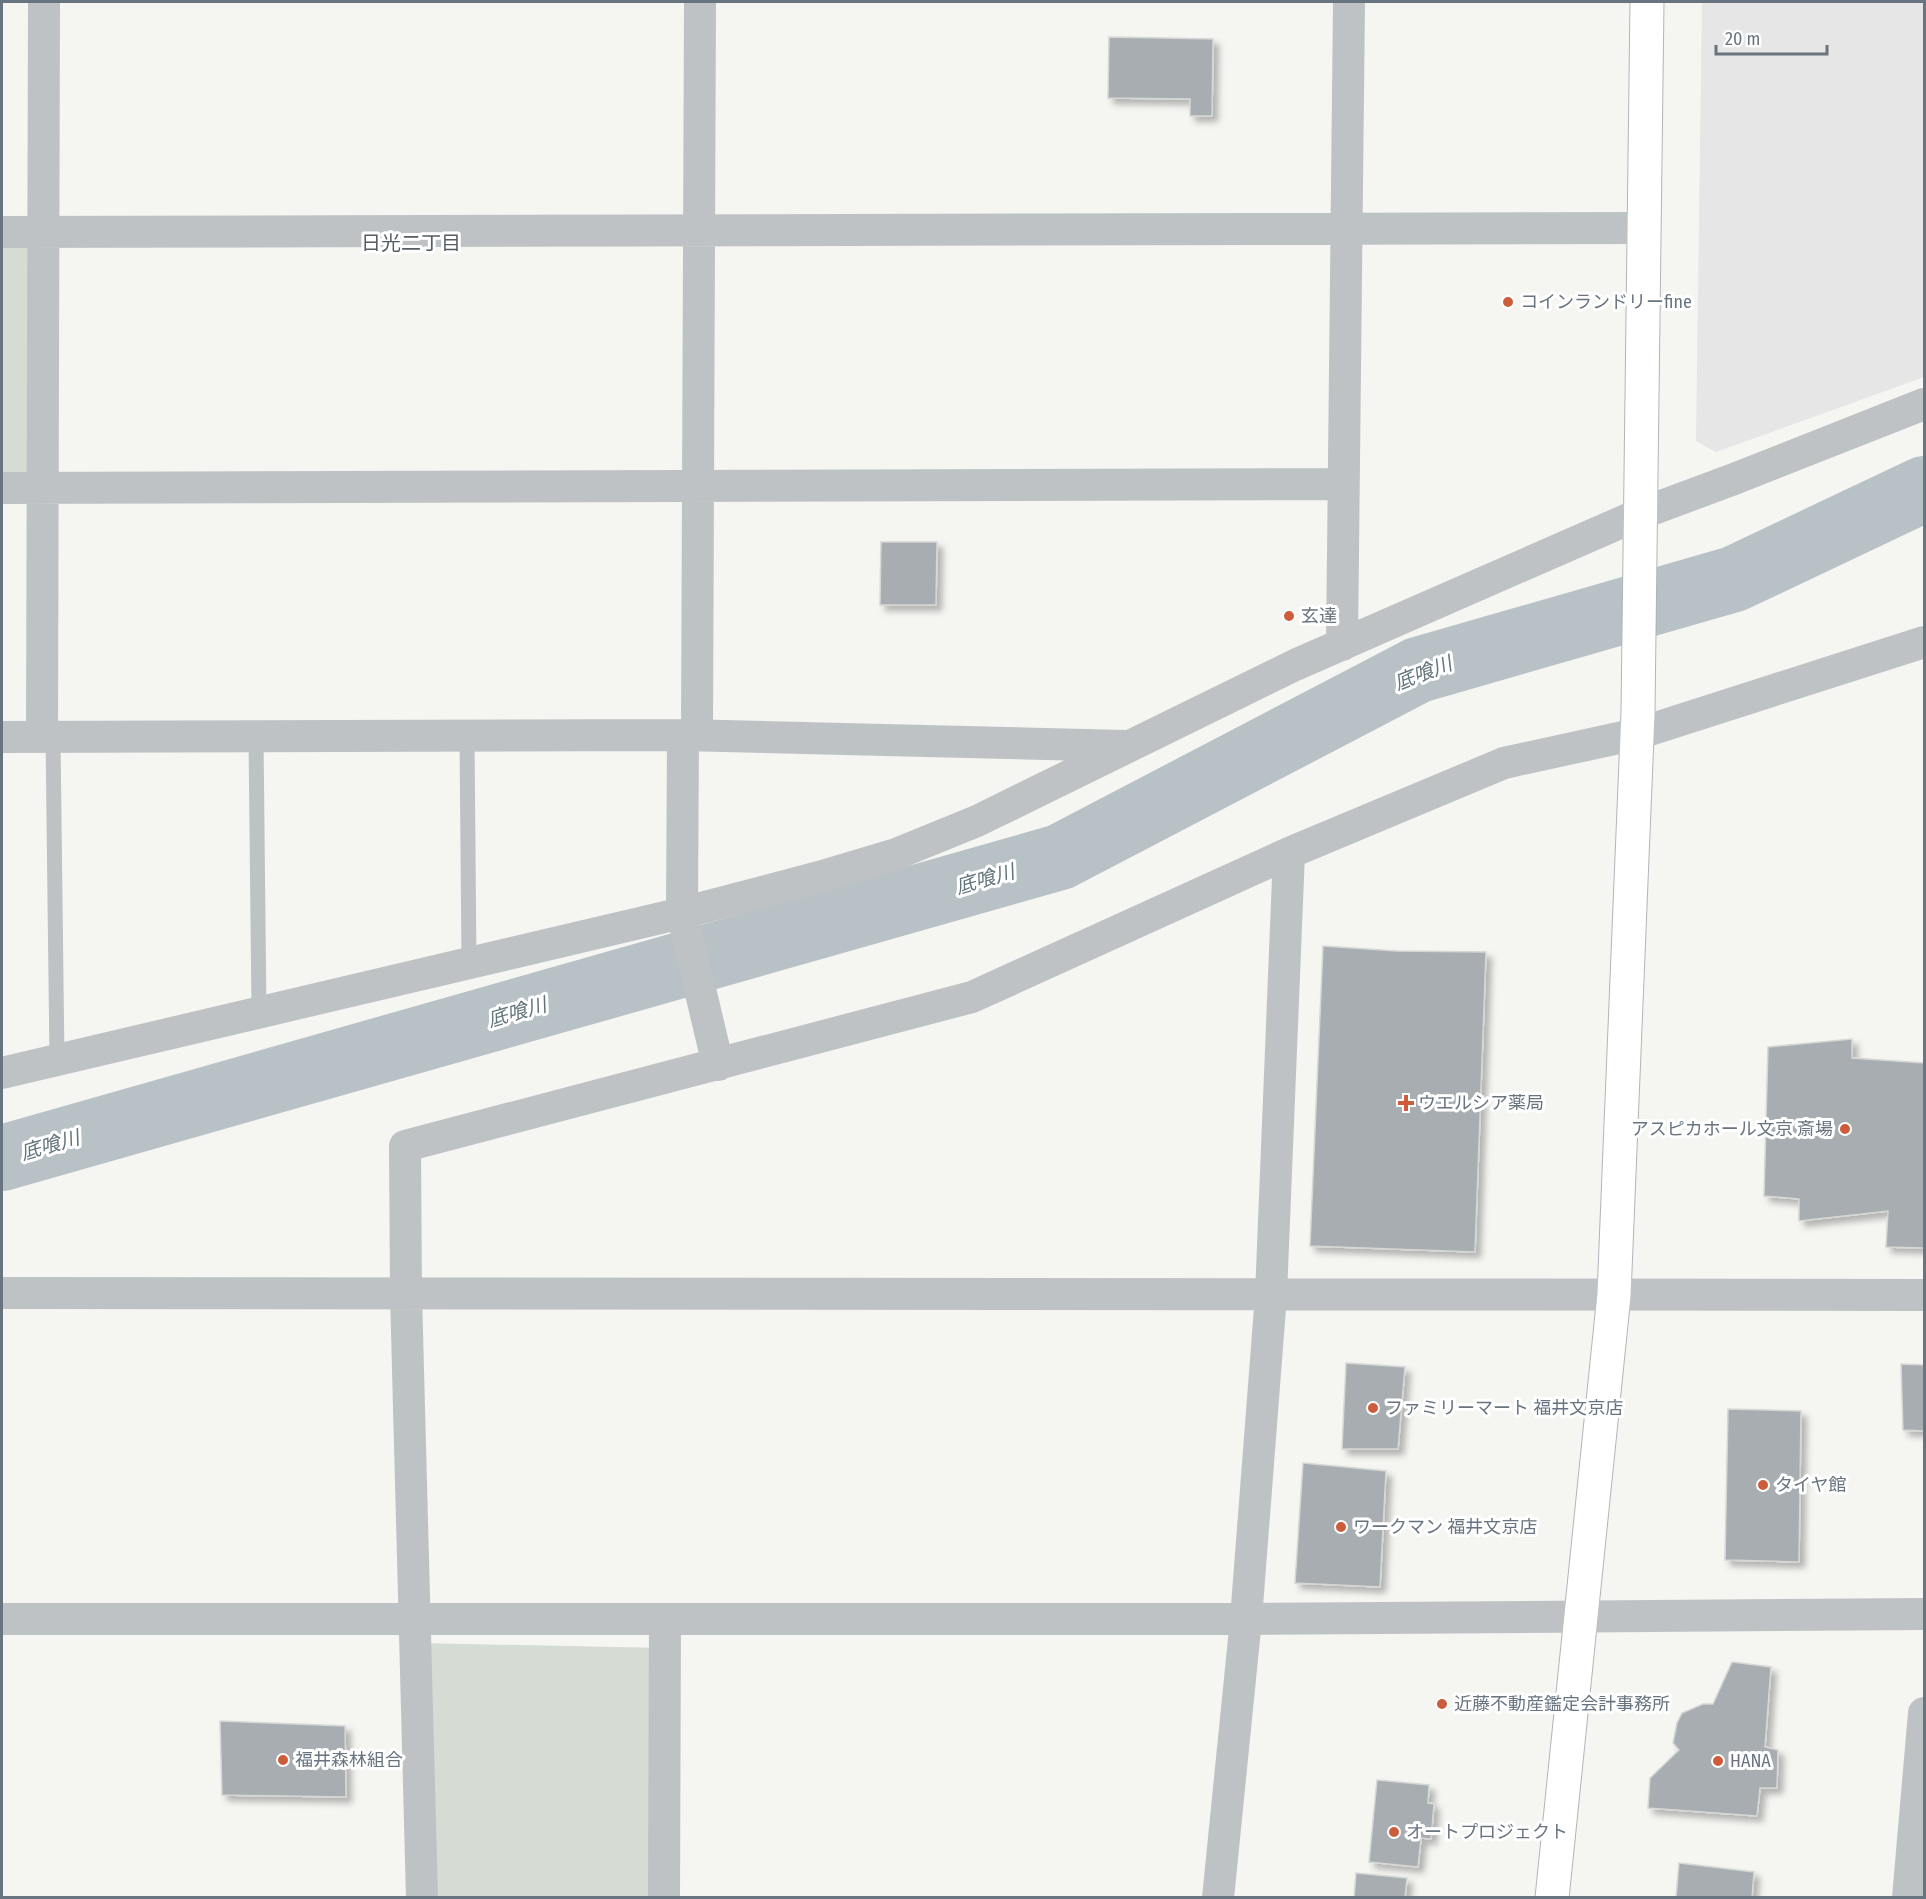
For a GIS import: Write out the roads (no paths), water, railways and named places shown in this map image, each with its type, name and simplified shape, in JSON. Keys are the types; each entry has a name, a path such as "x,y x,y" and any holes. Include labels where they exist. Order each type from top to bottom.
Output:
{"street":[{"path":"44,2 42,488 48,737"},
{"path":"700,2 699,486 684,922 715,1054"},
{"path":"1342,645 1349,2"},
{"path":"1552,1898 1614,1295 1638,723 1647,2"},
{"path":"2,232 1644,228"},
{"path":"2,1073 469,962 684,922 896,854 977,821 1295,665 1640,514 1924,404"},
{"path":"2,488 1343,484"},
{"path":"422,1898 406,1294 405,1146 715,1054 972,997 1289,852 1504,763 1924,642"},
{"path":"2,737 690,735 1130,746"},
{"path":"1218,1898 1246,1619 1271,1295 1289,852"},
{"path":"2,1293 1924,1295"},
{"path":"2,1618 1246,1619 1924,1614"},
{"path":"664,1898 665,1619"},
{"path":"1908,1898 1924,1713"}],"lane":[{"path":"467,736 469,962"},
{"path":"48,737 57,1060"},
{"path":"256,737 259,1012"}],"waterway":[{"name":"底喰川","path":"2,1158 1060,857 1418,670 1734,579 1924,489"}],"place":[{"name":"コインランドリーfine","path":"1508,302"},
{"name":"玄達","path":"1289,616"},
{"name":"ウエルシア薬局","path":"1406,1103"},
{"name":"アスピカホール文京 斎場","path":"1845,1129"},
{"name":"ファミリーマート 福井文京店","path":"1373,1408"},
{"name":"タイヤ館","path":"1763,1485"},
{"name":"ワークマン 福井文京店","path":"1341,1527"},
{"name":"近藤不動産鑑定会計事務所","path":"1442,1704"},
{"name":"福井森林組合","path":"283,1760"},
{"name":"HANA","path":"1718,1761"},
{"name":"オートプロジェクト","path":"1394,1832"}],"district":[{"name":"日光二丁目","path":"411,243"}]}
